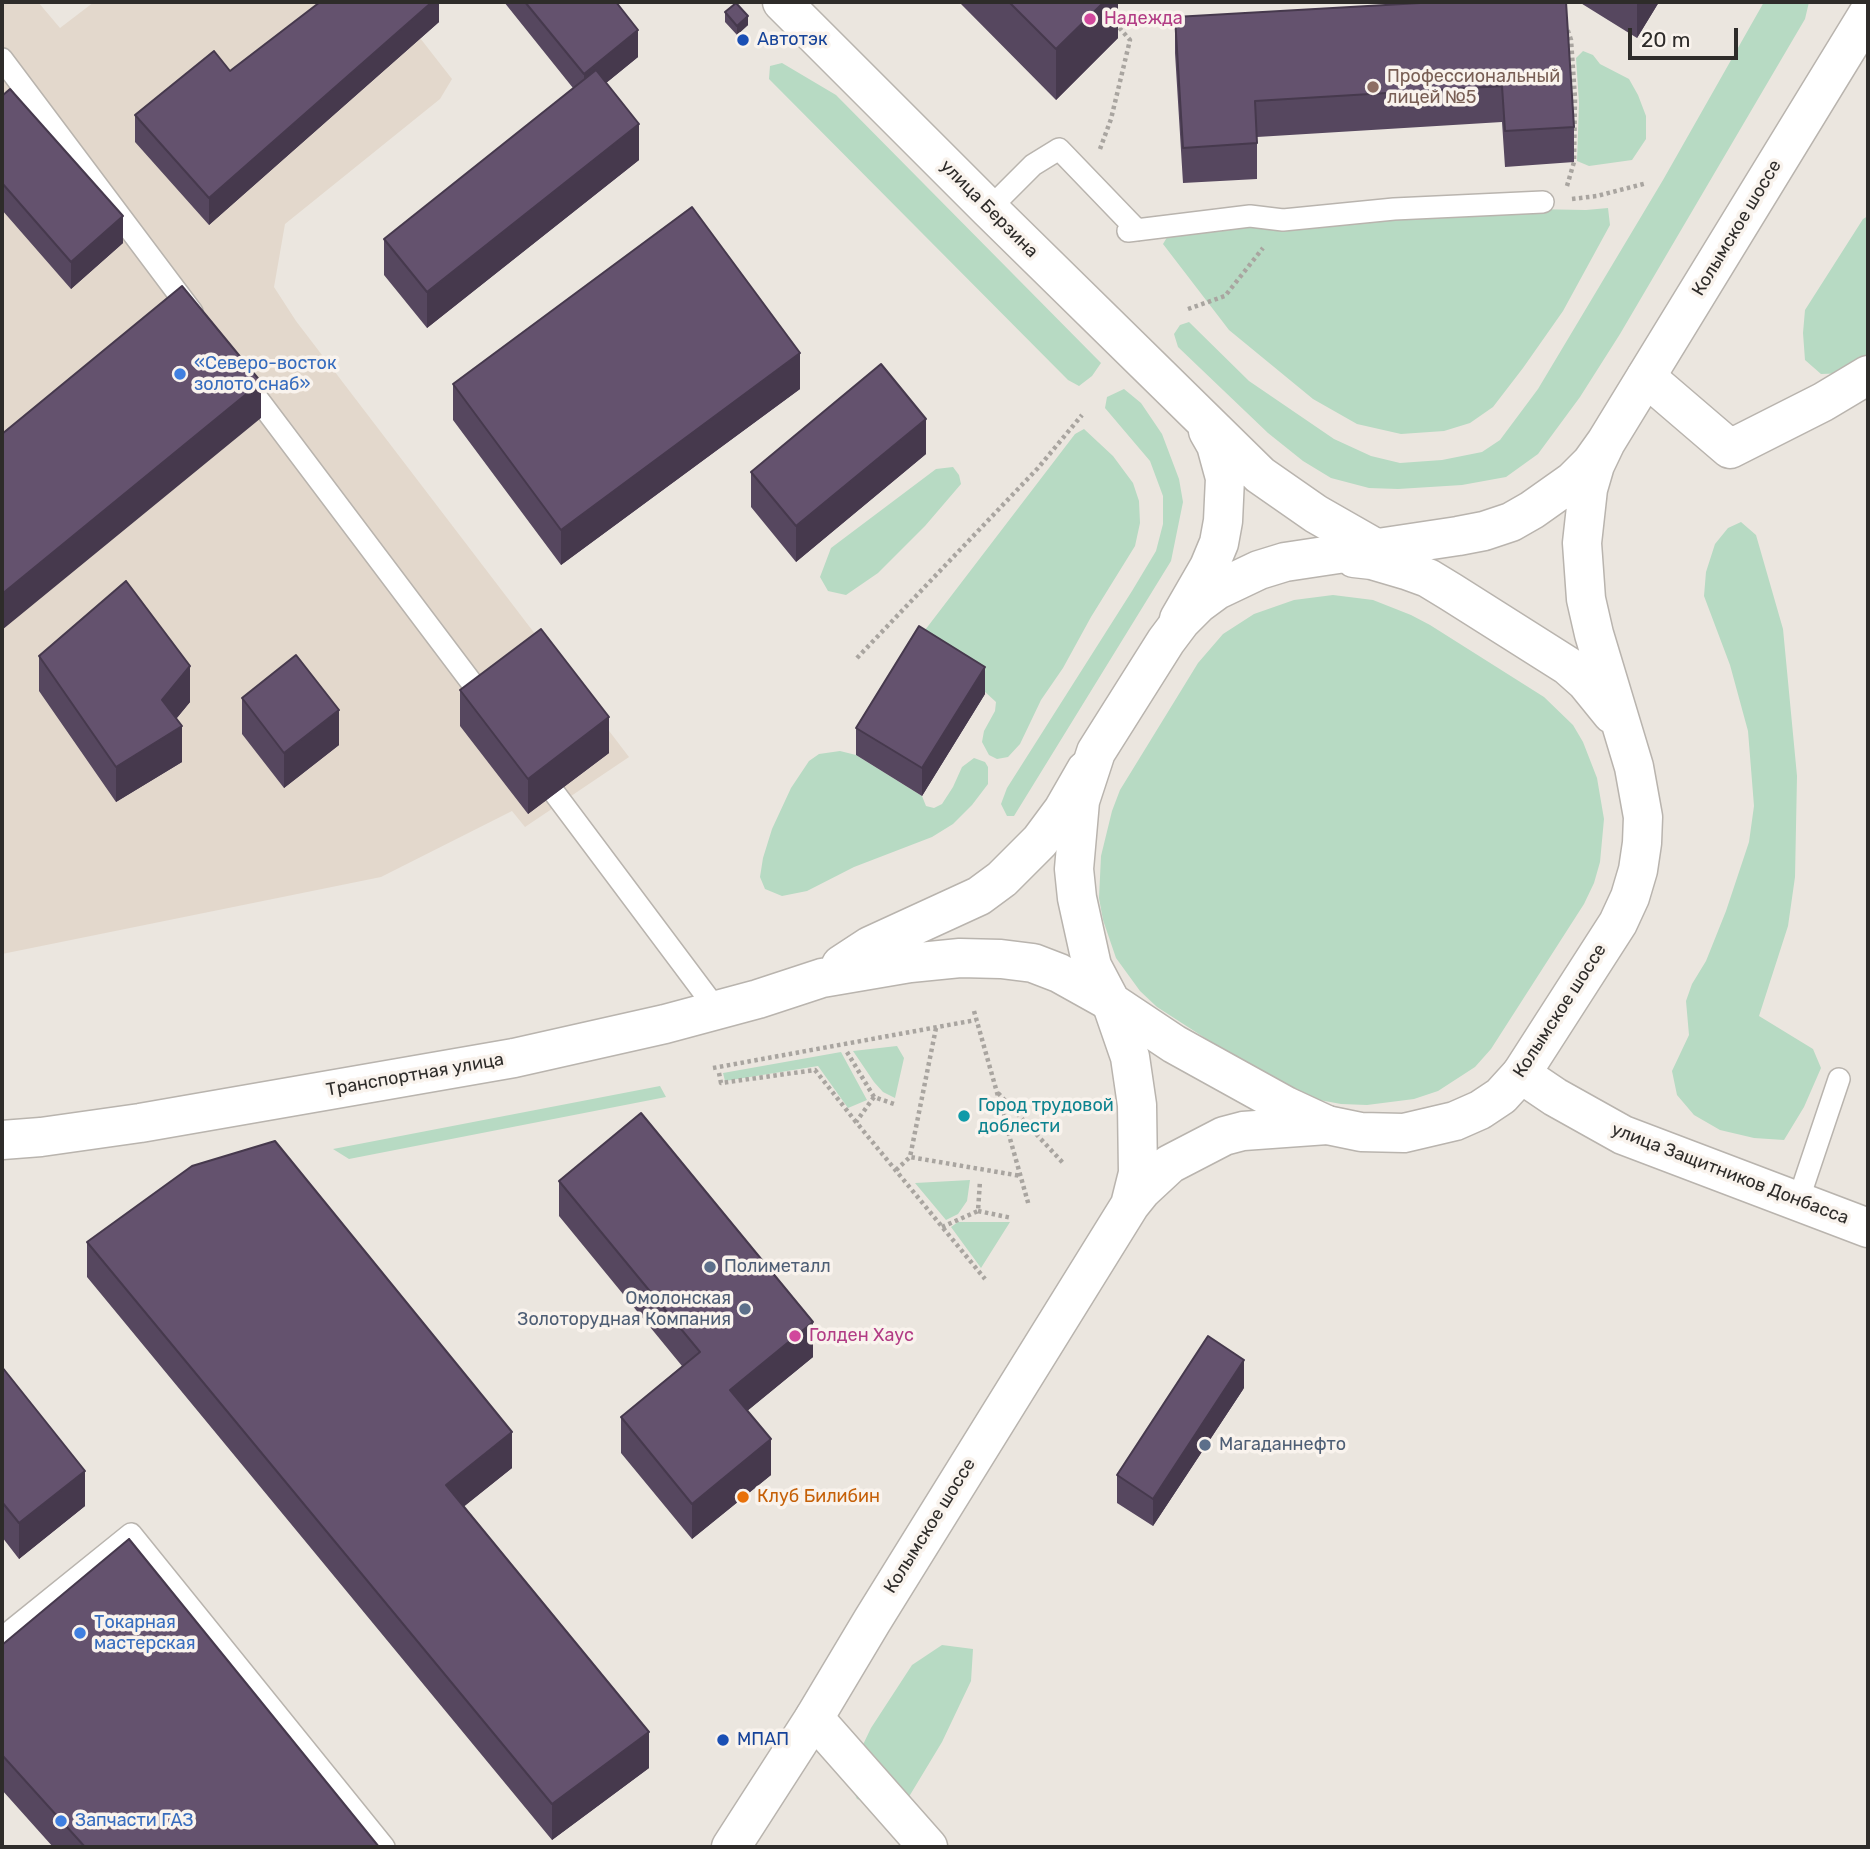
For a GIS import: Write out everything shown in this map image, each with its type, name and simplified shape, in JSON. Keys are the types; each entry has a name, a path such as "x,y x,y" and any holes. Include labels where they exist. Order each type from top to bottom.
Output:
{"main road":[{"name":"улица Берзина","path":"782,2 1260,475 1316,513 1428,579"},
{"name":"Колымское шоссе","path":"1130,1205 1138,1173 1137,1105 1130,1057 1111,1002 1091,966 1074,869 1080,801 1096,752 1166,641 1198,604 1217,590 1259,570 1311,557 1471,533 1511,522 1573,481 1591,463 1606,442 1868,14"},
{"path":"1646,377 1730,449 1823,402 1868,375"},
{"name":"улица Берзина","path":"1166,641 1209,567 1219,543 1223,521 1226,498 1222,462 1216,445 1197,415"},
{"name":"Колымское шоссе","path":"1111,1002 1174,1044 1286,1106 1326,1125 1361,1132 1404,1133 1455,1121 1480,1110 1501,1096 1521,1074 1611,935 1630,897 1640,856 1643,817 1634,767 1594,634 1583,573 1582,543 1588,489 1606,442"},
{"name":"Колымское шоссе","path":"1311,557 1334,556 1372,560 1428,579 1568,666 1604,702 1628,747"},
{"name":"Транспортная улица","path":"822,978 870,946 979,896 1002,879 1048,831 1096,752"},
{"name":"Транспортная улица","path":"2,1140 140,1123 445,1071 594,1041 717,1010 822,978 910,963 960,958 1032,963 1059,972 1111,1002"},
{"name":"улица Защитников Донбасса","path":"1521,1074 1555,1097 1623,1135 1868,1228"},
{"name":"Колымское шоссе","path":"731,1847 814,1718 1130,1205 1156,1175 1170,1164 1224,1136 1243,1131 1326,1125"},
{"path":"814,1718 928,1847"}],"lane":[{"path":"2,59 202,325"},
{"path":"989,209 1033,165 1059,149 1133,230 1250,216 1283,220 1394,209 1553,201"},
{"path":"235,369 502,724"},
{"path":"527,757 717,1010"},
{"path":"1798,1201 1839,1079"},
{"path":"2,1638 131,1534 384,1847"}],"path":[{"path":"1089,180 1111,119 1130,40 1112,21"},
{"path":"1553,201 1574,162 1575,99 1571,40 1567,27"},
{"path":"1553,201 1597,196 1647,183"},
{"path":"1188,309 1225,296 1283,220"},
{"path":"858,658 1038,468 1082,415"},
{"path":"974,1011 1029,1206"},
{"path":"713,1068 976,1020"},
{"path":"896,1170 910,1157 936,1028"},
{"path":"847,1052 874,1097 894,1104"},
{"path":"719,1073 721,1083 815,1070 985,1279"},
{"path":"997,1091 1064,1164"},
{"path":"856,1122 874,1097"},
{"path":"910,1157 1021,1176"},
{"path":"978,1211 979,1181"},
{"path":"943,1227 978,1211 1013,1218"}],"shaded area":[{"path":"2,2 38,2 60,28 94,2 392,2 452,79 440,99 285,224 274,287 296,321 629,757 525,827 512,811 381,877 2,954"}],"green space":[{"path":"1764,2 1809,2 1805,19 1620,334 1580,397 1538,454 1506,477 1462,485 1398,489 1369,488 1331,478 1303,461 1268,433 1178,347 1174,334 1180,325 1189,322 1249,381 1334,439 1371,456 1400,463 1442,460 1482,452 1500,440 1538,389 1663,180"},
{"path":"1583,51 1593,55 1600,64 1629,79 1638,95 1646,116 1646,139 1632,160 1589,166 1577,161 1579,103 1576,58"},
{"path":"782,63 836,95 1101,363 1092,376 1079,386 1068,380 769,79 770,66"},
{"path":"1608,208 1610,225 1563,311 1523,368 1493,407 1470,423 1444,431 1401,434 1357,424 1313,399 1229,330 1163,244 1169,234 1211,227 1530,209"},
{"path":"1868,216 1868,360 1851,373 1821,374 1805,360 1805,310 1863,219"},
{"path":"1124,389 1141,403 1162,434 1179,479 1183,502 1171,561 1014,816 1007,816 1001,804 1007,788 1156,551 1163,524 1163,496 1150,461 1105,408 1107,397"},
{"path":"1084,429 1113,456 1133,483 1139,501 1140,523 1135,546 1063,668 1041,700 1020,744 1008,757 997,759 989,755 982,742 996,702 922,634 1075,434"},
{"path":"953,467 961,484 925,526 878,573 846,595 828,591 820,577 831,548 936,469"},
{"path":"1741,522 1756,535 1783,629 1797,776 1795,877 1788,926 1759,1016 1813,1049 1821,1068 1804,1107 1784,1140 1754,1138 1720,1130 1694,1115 1677,1095 1672,1071 1689,1035 1686,1001 1726,911 1749,842 1754,806 1748,731 1730,665 1704,596 1706,572 1715,544 1728,528"},
{"path":"1333,595 1373,600 1411,615 1544,697 1573,725 1583,742 1597,778 1604,819 1600,862 1584,904 1491,1049 1475,1067 1438,1091 1414,1099 1367,1105 1314,1099 1267,1078 1157,1007 1140,991 1116,958 1103,920 1099,898 1101,856 1120,790 1198,663 1223,634 1254,614 1294,600"},
{"path":"840,751 856,755 922,796 926,806 934,808 942,804 962,767 974,758 985,762 988,767 988,784 953,824 932,837 854,867 807,891 782,896 765,889 760,877 763,858 772,829 791,788 809,761 819,754"},
{"path":"897,1046 904,1058 895,1098 883,1092 874,1082 853,1051"},
{"path":"841,1052 867,1100 848,1108 818,1066 725,1081 723,1073"},
{"path":"660,1086 666,1097 349,1159 333,1149"},
{"path":"970,1180 967,1201 958,1214 946,1220 915,1183"},
{"path":"958,1222 1010,1222 981,1268 951,1227"},
{"path":"942,1645 973,1649 971,1681 942,1742 907,1800 887,1810 857,1799 847,1778 871,1728 912,1665"}],"building":[{"path":"320,2 432,2 209,198 135,115 214,51 230,71"},
{"path":"525,2 616,2 638,30 584,74"},
{"path":"1009,2 1104,2 1056,49"},
{"name":"Профессиональный лицей №5","path":"1438,2 1566,2 1574,127 1505,131 1502,86 1255,101 1257,143 1183,148 1175,17"},
{"path":"736,3 748,16 737,26 725,12"},
{"path":"596,70 639,124 427,292 384,239"},
{"path":"10,89 123,216 71,262 2,183 2,96"},
{"path":"692,207 800,353 561,530 453,384"},
{"path":"182,286 261,382 2,594 2,434"},
{"path":"881,364 926,419 796,526 751,472"},
{"path":"126,581 190,666 162,700 182,726 116,767 39,656"},
{"path":"919,626 985,667 922,768 856,728"},
{"path":"541,629 609,717 528,779 460,690"},
{"path":"296,655 339,710 284,753 242,698"},
{"path":"641,1113 813,1322 730,1390 771,1439 692,1504 621,1417 700,1352 559,1181"},
{"path":"275,1141 512,1432 446,1485 649,1732 552,1804 87,1242 192,1166"},
{"path":"1208,1336 1244,1360 1153,1499 1117,1475"},
{"path":"2,1367 85,1471 19,1523 2,1502"},
{"path":"129,1539 379,1847 85,1847 2,1755 2,1645"}],"place":[{"name":"Надежда","path":"1090,19"},
{"name":"Автотэк","path":"743,40"},
{"name":"Профессиональный лицей №5","path":"1373,87"},
{"name":"«Северо-восток золото снаб»","path":"180,374"},
{"name":"Город трудовой доблести","path":"964,1116"},
{"name":"Полиметалл","path":"710,1267"},
{"name":"Омолонская Золоторудная Компания","path":"745,1309"},
{"name":"Голден Хаус","path":"795,1336"},
{"name":"Магаданнефто","path":"1205,1445"},
{"name":"Клуб Билибин","path":"743,1497"},
{"name":"Токарная мастерская","path":"80,1633"},
{"name":"МПАП","path":"723,1740"},
{"name":"Запчасти ГАЗ","path":"61,1821"}]}
